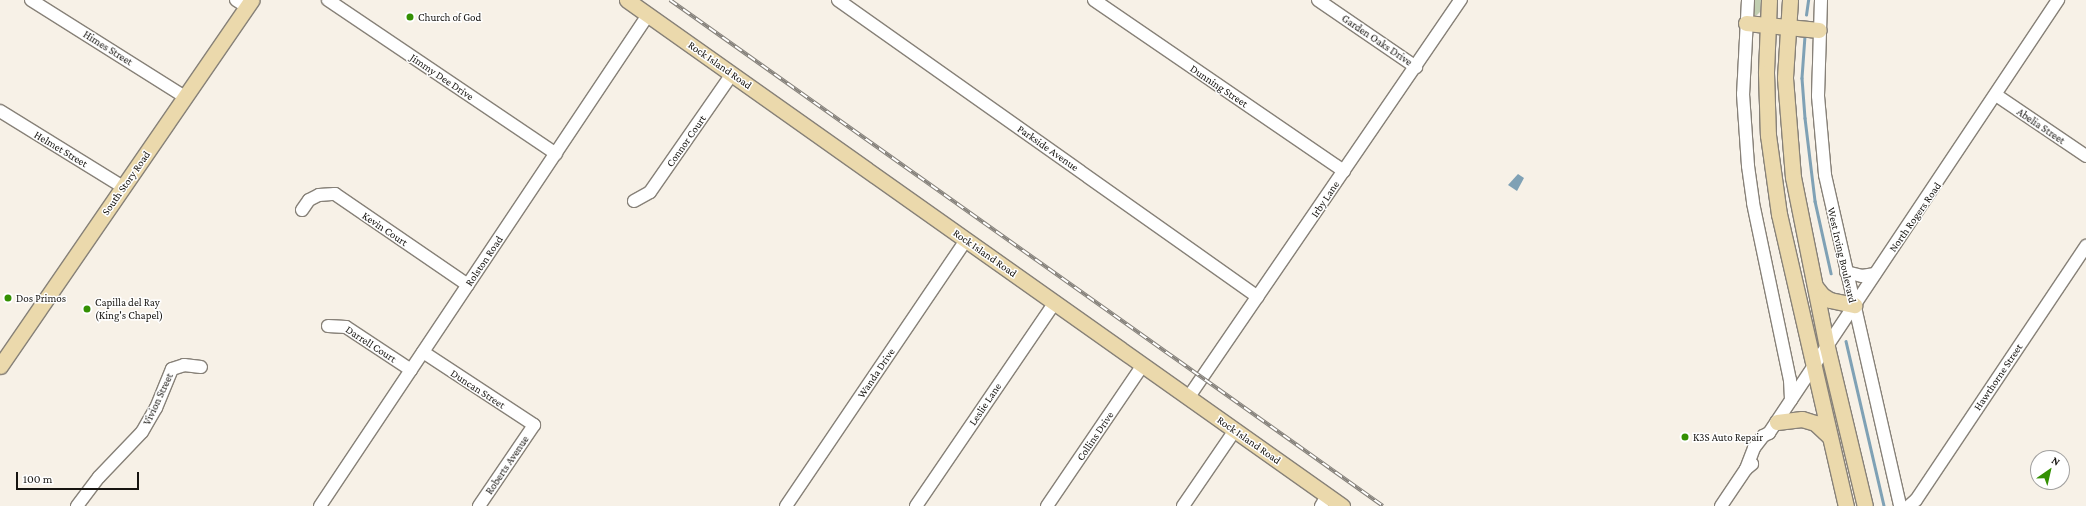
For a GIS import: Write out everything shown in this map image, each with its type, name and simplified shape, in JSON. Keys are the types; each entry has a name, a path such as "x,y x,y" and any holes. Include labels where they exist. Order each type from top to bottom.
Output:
{"main road":[{"name":"Rock Island Road","path":"626,0 1235,430 1324,501 1342,506"},
{"path":"1769,0 1766,73 1771,164 1780,221 1846,506"},
{"path":"1790,0 1787,27 1785,78 1793,177 1827,347 1864,506"},
{"name":"South Story Road","path":"2,357 185,97 245,2"},
{"path":"1746,23 1819,30"},
{"path":"1815,286 1822,296 1830,300 1854,305"},
{"path":"1773,427 1802,419 1816,423 1829,436"}],"street":[{"name":"Himes Street","path":"31,0 185,97"},
{"name":"Jimmy Dee Drive","path":"328,0 556,154"},
{"name":"Parkside Avenue","path":"838,0 1258,297"},
{"name":"Dunning Street","path":"1094,0 1344,171"},
{"name":"Garden Oaks Drive","path":"1318,0 1416,67"},
{"name":"Irby Lane","path":"1188,398 1461,0"},
{"path":"1748,0 1743,94 1748,166 1753,203 1790,380 1791,400"},
{"name":"West Irving Boulevard","path":"1821,0 1818,103 1821,148 1846,272 1900,506"},
{"name":"North Rogers Road","path":"1721,506 1746,469 1754,448 1763,436 1773,427 2058,0"},
{"name":"Rolston Road","path":"320,506 648,15"},
{"name":"Connor Court","path":"634,201 650,192 732,74"},
{"name":"Abelia Street","path":"1996,95 2086,156"},
{"name":"Helmet Street","path":"0,111 123,187"},
{"name":"Kevin Court","path":"302,210 309,200 319,195 335,194 468,285"},
{"name":"Wanda Drive","path":"786,506 966,240"},
{"name":"Hawthorne Street","path":"1909,506 1916,500 2086,246"},
{"path":"1846,272 1862,276 1875,274"},
{"name":"Leslie Lane","path":"916,506 1055,302"},
{"name":"Darrell Court","path":"328,326 346,327 411,370"},
{"name":"Duncan Street","path":"423,352 534,425"},
{"name":"Vivion Street","path":"77,506 99,477 142,432 156,408 172,369 184,365 201,367"},
{"name":"Collins Drive","path":"1047,506 1142,365"},
{"name":"Roberts Avenue","path":"479,506 534,425"},
{"path":"1183,506 1235,430"}],"green space":[{"path":"1752,0 1761,0 1760,12 1757,15 1753,15"}],"water":[{"path":"1518,174 1524,178 1517,191 1508,185"}],"waterway":[{"path":"1806,15 1808,0"},
{"path":"1805,36 1802,78 1805,118 1815,201 1831,273"},
{"path":"1846,341 1884,506"}],"railway":[{"path":"670,0 1383,506"}],"place":[{"name":"Church of God","path":"410,17"},
{"name":"Dos Primos","path":"8,298"},
{"name":"Capilla del Ray (King's Chapel)","path":"87,309"},
{"name":"K3S Auto Repair","path":"1685,437"}]}
